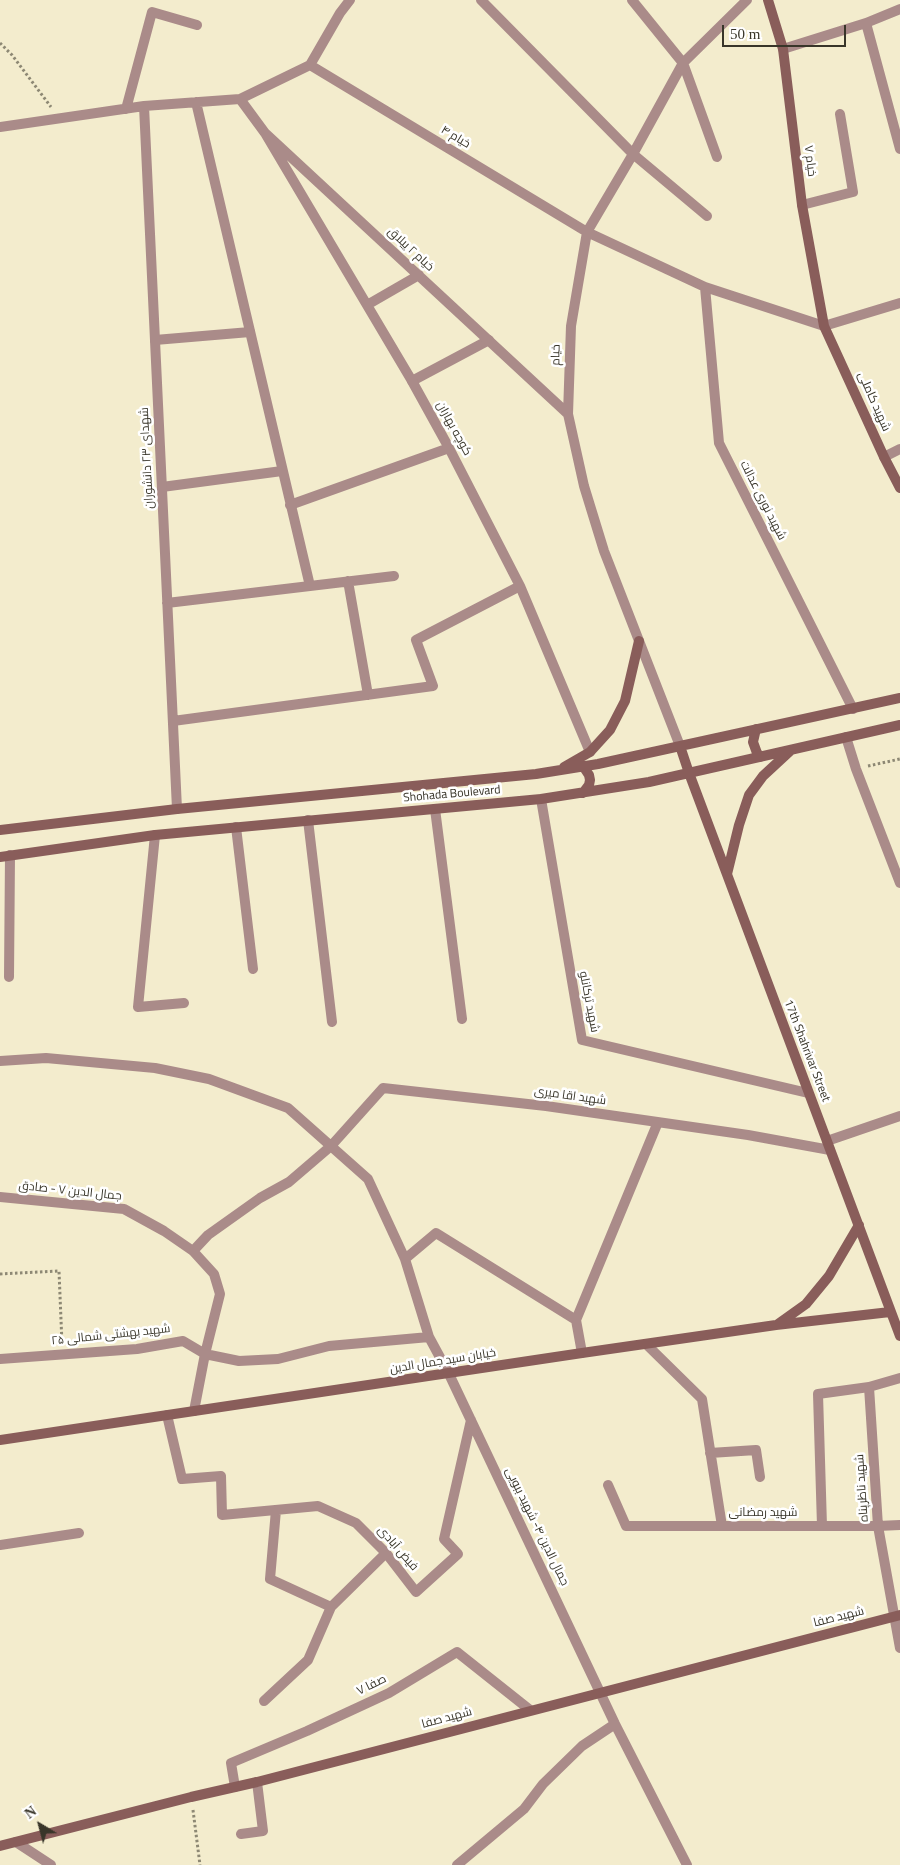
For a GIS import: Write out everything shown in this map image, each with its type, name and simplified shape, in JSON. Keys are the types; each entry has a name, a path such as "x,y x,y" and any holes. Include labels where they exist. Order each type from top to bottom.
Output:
{"main road":[{"name":"خیام ۷","path":"768,0 783,49 802,205 824,326"},
{"name":"شهید کاملی","path":"824,326 900,488"},
{"path":"559,770 590,752 610,730 625,701 640,641"},
{"name":"Shohada Boulevard","path":"0,830 177,809 526,775 583,766 900,698"},
{"name":"Shohada Boulevard","path":"5,856 155,835 541,799 649,782 900,725"},
{"path":"756,729 753,742 757,753 761,757"},
{"name":"17th Shahrivar Street","path":"680,746 808,1093 859,1225 895,1311 900,1336"},
{"path":"727,875 739,825 749,795 763,776 791,750"},
{"path":"583,766 590,780 589,785 583,792"},
{"path":"776,1325 806,1304 829,1276 859,1225"},
{"name":"خیابان سید جمال الدین","path":"0,1440 776,1325 895,1311"},
{"name":"شهید صفا","path":"0,1846 192,1796 257,1782 897,1616"}],"street":[{"path":"0,126 144,106 240,99 310,65 340,13 350,0"},
{"path":"481,0 633,154 707,216"},
{"path":"632,0 683,63 717,157"},
{"name":"خیام","path":"680,746 604,551 584,486 568,414 571,326 587,232 683,63 747,0"},
{"path":"783,49 866,23 900,9"},
{"path":"126,109 152,12 197,25"},
{"path":"866,23 900,149"},
{"name":"خیام ۴","path":"310,65 587,232 705,287 824,326"},
{"name":"خیام ۲ ییلاق","path":"240,99 265,133 568,414"},
{"path":"196,102 310,586"},
{"name":"شهدای ۲۳ دانشوران","path":"144,106 177,809"},
{"path":"802,205 853,192 840,114"},
{"name":"کوچه بهاران","path":"265,133 412,381 449,448 520,586 590,752"},
{"path":"367,305 419,276"},
{"name":"شهید نوری عدالت","path":"705,287 719,443 853,709"},
{"path":"824,326 900,304"},
{"path":"155,340 250,332"},
{"path":"412,381 489,340"},
{"path":"290,505 449,448"},
{"path":"884,457 900,449"},
{"path":"162,487 282,471"},
{"path":"167,603 394,576"},
{"path":"348,581 368,695"},
{"path":"173,721 433,686 416,640 520,586"},
{"path":"846,737 856,769 900,883"},
{"name":"شهید ترکانلو","path":"541,799 582,1040 808,1093"},
{"path":"434,809 462,1019"},
{"path":"308,820 332,1022"},
{"path":"236,827 253,969"},
{"path":"155,835 138,1007 184,1003"},
{"path":"5,856 9,977"},
{"name":"جمال الدین ۴- شهید ببویی","path":"0,1061 46,1058 155,1068 209,1079 288,1108 368,1179 405,1259 429,1337 449,1374 615,1724 687,1865"},
{"name":"شهید اقا میری","path":"331,1146 383,1088 546,1106 828,1145"},
{"path":"828,1145 900,1116"},
{"path":"582,1353 576,1320 658,1122"},
{"path":"193,1251 208,1235 260,1198 289,1182 331,1146"},
{"name":"جمال الدین ۷ - صادق","path":"0,1197 124,1209 164,1231 193,1251 214,1274 220,1294 205,1354 194,1411"},
{"path":"405,1259 436,1233 576,1320"},
{"name":"۲۵ شهید بهشتی شمالی","path":"0,1359 137,1348 183,1341 205,1354 239,1361 278,1359 329,1346 429,1337"},
{"path":"646,1344 702,1399 722,1526"},
{"path":"822,1526 818,1394 869,1387 900,1378"},
{"name":"شهید ناظرپناه","path":"869,1387 878,1526 897,1616 900,1648"},
{"name":"فیض آبادی","path":"167,1415 182,1479 221,1476 222,1515 318,1506 356,1522 386,1553 416,1592 458,1554 444,1539 471,1420"},
{"path":"710,1453 756,1450 760,1478"},
{"name":"شهید رمضانی","path":"608,1485 626,1526 900,1525"},
{"path":"276,1510 270,1579 331,1607"},
{"path":"0,1545 79,1533"},
{"path":"264,1701 308,1660 331,1607 386,1553"},
{"name":"صفا ۷","path":"235,1787 231,1763 307,1731 389,1693 457,1652 530,1710"},
{"path":"457,1865 524,1810 544,1784 582,1746 615,1724"},
{"path":"241,1834 263,1830 257,1782"},
{"path":"16,1842 51,1865"}],"path":[{"path":"0,43 12,55 59,118"},
{"path":"856,769 900,759"},
{"path":"0,1274 59,1271 62,1354"},
{"path":"192,1796 200,1865"}]}
